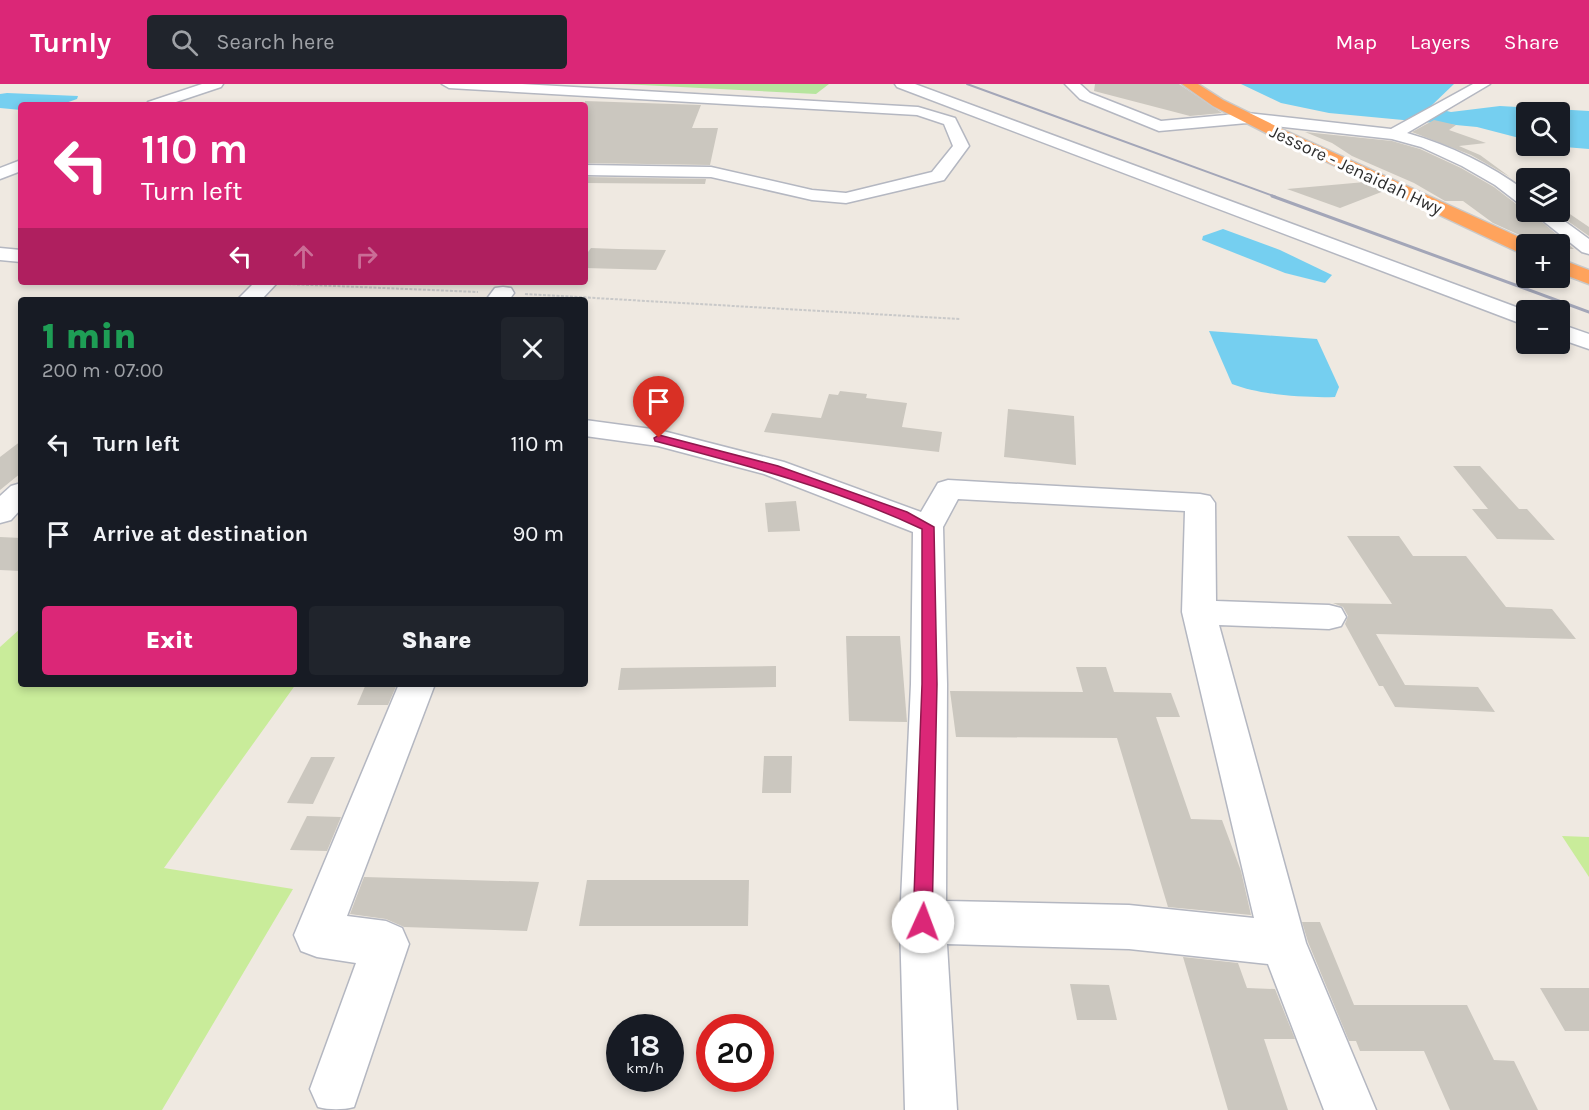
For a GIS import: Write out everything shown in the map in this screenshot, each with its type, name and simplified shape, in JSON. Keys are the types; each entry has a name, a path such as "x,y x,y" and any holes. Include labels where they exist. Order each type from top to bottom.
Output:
{"highway":[{"name":"Jessore - Jenaidah Hwy","path":"1189,84 1247,117 1516,244"},
{"path":"1570,269 1589,278"}],"street":[{"path":"162,102 216,84"},
{"path":"449,84 918,111 950,121 961,146 938,176 846,198 812,195 711,172 588,170"},
{"path":"902,84 1516,315"},
{"path":"1072,84 1085,96 1160,126 1247,117 1401,131 1468,162 1516,193"},
{"path":"1401,131 1483,84"},
{"path":"0,174 18,166"},
{"path":"1553,222 1589,249"},
{"path":"0,254 18,256"},
{"path":"251,297 262,285"},
{"path":"1570,335 1589,342"},
{"path":"588,428 659,438 774,468 902,515 928,527"},
{"path":"931,1110 923,922 929,684 928,527 948,489 1200,503 1199,612 1283,943 1350,1110"},
{"path":"0,513 18,495"},
{"path":"1199,612 1329,617"},
{"path":"336,1089 386,944 317,935 416,687"},
{"path":"923,922 1129,927 1283,943"}],"path":[{"path":"300,285 520,297"},
{"path":"588,300 960,319"}],"green space":[{"path":"622,84 829,84 816,94"},
{"path":"18,631 18,687 294,687 164,868 293,889 162,1110 0,1110 0,647"},
{"path":"1562,836 1589,837 1589,877"}],"water":[{"path":"1241,84 1454,84 1430,107 1451,112 1500,106 1516,107 1516,137 1477,127 1329,113 1281,103"},
{"path":"0,94 78,96 77,99 68,102 18,102 18,110 0,108"},
{"path":"1570,110 1589,111 1589,149 1570,147"},
{"path":"1223,229 1280,250 1332,275 1325,283 1285,273 1202,240 1203,236"},
{"path":"1209,331 1317,339 1339,387 1335,397 1283,395 1232,384"}],"building":[{"path":"1095,84 1179,84 1222,113 1190,116 1094,91"},
{"path":"585,101 701,105 692,128 718,128 710,165 588,163 588,102"},
{"path":"1434,120 1456,125 1449,130 1486,143 1459,146 1480,155 1510,177 1471,155 1412,132"},
{"path":"1305,132 1392,141 1420,149 1461,168 1494,187 1516,204 1516,222 1542,222 1556,234 1517,234 1493,223 1463,201 1445,201 1414,183 1352,156 1332,143"},
{"path":"588,177 706,179 705,184 588,183"},
{"path":"1365,182 1384,191 1340,208 1287,189"},
{"path":"1570,214 1589,227 1589,236 1569,222"},
{"path":"591,248 666,250 656,270 588,268 588,252"},
{"path":"840,391 867,394 866,398 907,403 902,427 942,432 939,452 764,432 772,413 821,418 829,394 838,395"},
{"path":"1008,409 1074,416 1076,465 1004,457"},
{"path":"18,443 18,475 0,490 0,457"},
{"path":"1453,466 1480,466 1519,509 1527,509 1555,540 1497,539 1472,509 1488,509"},
{"path":"796,501 800,531 768,532 765,503"},
{"path":"1347,536 1399,536 1413,556 1466,556 1506,607 1552,609 1576,639 1376,634 1405,685 1478,687 1495,712 1395,707 1383,686 1379,686 1345,624 1348,616 1343,607 1333,603 1392,604"},
{"path":"0,537 18,538 18,571 0,570"},
{"path":"846,636 900,636 907,722 849,721"},
{"path":"776,666 776,687 618,690 621,668"},
{"path":"1076,667 1106,667 1114,692 1171,693 1180,717 1156,717 1191,819 1222,820 1241,871 1251,915 1168,907 1117,738 956,737 950,691 1083,692"},
{"path":"365,687 396,687 388,705 357,705"},
{"path":"764,756 792,756 791,793 762,793"},
{"path":"311,757 335,757 313,804 287,803"},
{"path":"307,816 341,817 327,851 290,850"},
{"path":"364,877 539,882 527,931 404,927 386,919 350,914"},
{"path":"587,880 749,880 748,926 579,926"},
{"path":"1302,922 1320,922 1354,1005 1467,1005 1494,1060 1514,1061 1538,1110 1450,1110 1424,1051 1360,1051 1356,1041 1349,1041"},
{"path":"1183,957 1238,963 1247,988 1275,989 1295,1039 1264,1039 1288,1110 1228,1110"},
{"path":"1070,984 1109,985 1117,1020 1077,1020"},
{"path":"1540,988 1589,988 1589,1031 1565,1031"}],"railway":[{"path":"967,84 1276,197"},
{"path":"1272,196 1589,312"}],"route":[{"path":"659,438 774,468 902,515 928,527 929,684 923,922"}]}
